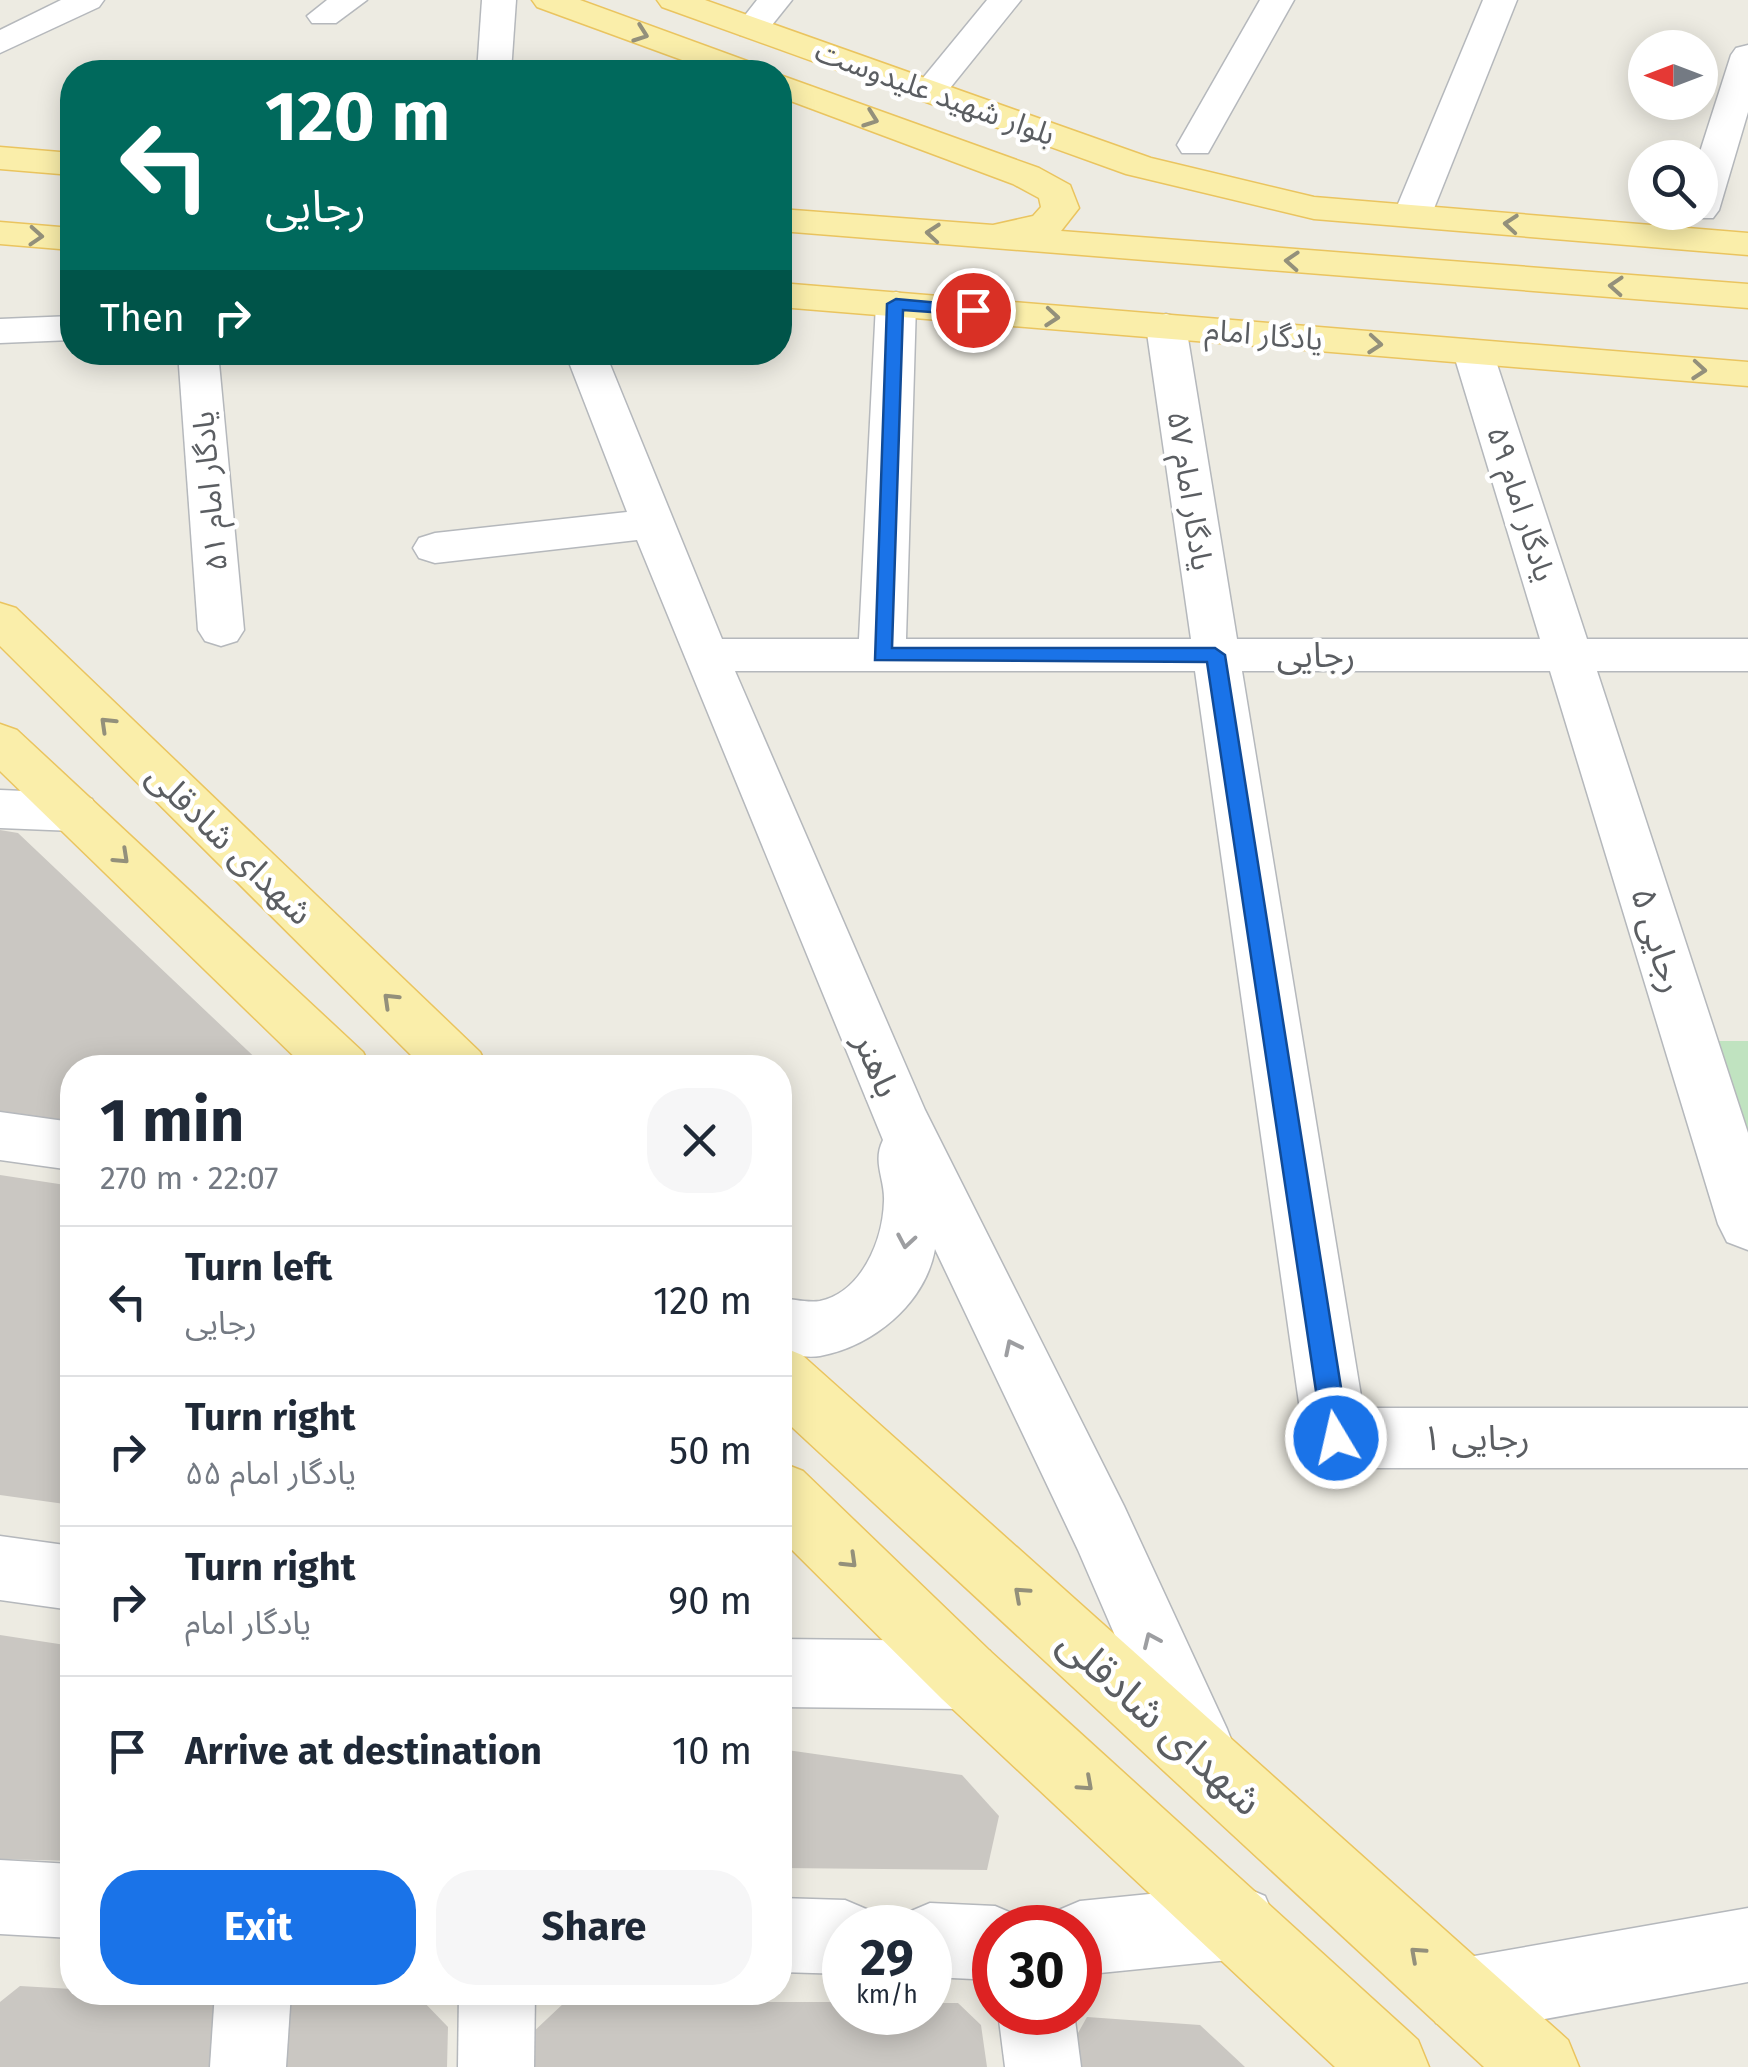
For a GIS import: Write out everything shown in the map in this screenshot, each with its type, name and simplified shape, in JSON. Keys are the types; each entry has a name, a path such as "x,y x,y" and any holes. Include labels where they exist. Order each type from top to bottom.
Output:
{"main road":[{"path":"550,0 713,60"},
{"name":"بلوار شهید علیدوست","path":"674,0 1139,166 1314,208 1412,216 1628,220"},
{"name":"بلوار شهید علیدوست","path":"792,89 1026,176 1057,192 1060,208"},
{"path":"0,158 60,163"},
{"path":"984,237 1046,224 1060,208 1087,216 1135,212 1154,196 1154,180 1139,166"},
{"path":"792,221 1748,296"},
{"name":"بلوار شهید علیدوست","path":"1717,230 1748,244"},
{"path":"0,233 60,238"},
{"name":"یادگار امام","path":"792,295 1747,376"},
{"name":"شهدای شادقلی","path":"0,619 447,1055"},
{"path":"0,742 330,1055"},
{"path":"168,899 241,855"},
{"name":"شهدای شادقلی","path":"792,1386 1541,2067"},
{"path":"792,1505 966,1675 1239,1922 1383,2062"}],"street":[{"path":"495,60 499,0"},
{"path":"752,28 775,0"},
{"path":"930,92 1004,0"},
{"path":"1195,145 1277,0"},
{"path":"1412,216 1500,0"},
{"path":"0,42 75,6"},
{"path":"1718,153 1748,55"},
{"path":"882,655 896,304"},
{"name":"یادگار امام ۵۷","path":"1166,326 1215,655"},
{"path":"0,331 60,328"},
{"name":"یادگار امام ۵۹","path":"1473,352 1569,655"},
{"name":"یادگار امام ۵۱","path":"199,365 221,630"},
{"name":"باهنر","path":"590,365 705,655 897,1111 1101,1528 1205,1761"},
{"path":"436,548 652,524"},
{"name":"رجایی","path":"705,655 1748,655"},
{"name":"رجایی ۱","path":"1215,655 1336,1438 1748,1438"},
{"name":"رجایی ۵","path":"1569,655 1748,1224"},
{"path":"0,809 74,812"},
{"path":"792,1327 818,1329 864,1311 902,1264 914,1200 897,1111"},
{"path":"0,1136 60,1144"},
{"path":"0,1568 60,1576"},
{"path":"792,1673 966,1675"},
{"path":"0,1897 60,1900"},
{"path":"1102,1936 1239,1922"},
{"path":"792,1936 822,1937"},
{"path":"1463,1996 1748,1945"},
{"path":"248,2067 252,2005"},
{"path":"496,2067 497,2005"},
{"path":"1039,2035 1044,2067"}],"green space":[{"path":"1716,1041 1748,1041 1748,1139"}],"building":[{"path":"0,830 18,833 252,1055 60,1055 60,1119 0,1111"},
{"path":"0,1175 60,1184 60,1503 0,1495"},
{"path":"0,1635 60,1644 60,1861 0,1859"},
{"path":"792,1751 962,1775 999,1816 987,1870 792,1868"},
{"path":"20,1986 60,1988 60,2005 239,2005 234,2067 0,2067 0,2002"},
{"path":"822,2002 822,2035 952,2035 952,2003 958,2003 972,2016 972,2035 982,2035 987,2067 530,2067 530,2035 562,2005"},
{"path":"267,2005 427,2005 448,2027 447,2067 262,2067"},
{"path":"1102,2018 1200,2025 1245,2067 1076,2067 1073,2042 1077,2035 1102,2035"}],"route":[{"path":"973,310 896,304 882,655 1215,655 1336,1438"}]}
